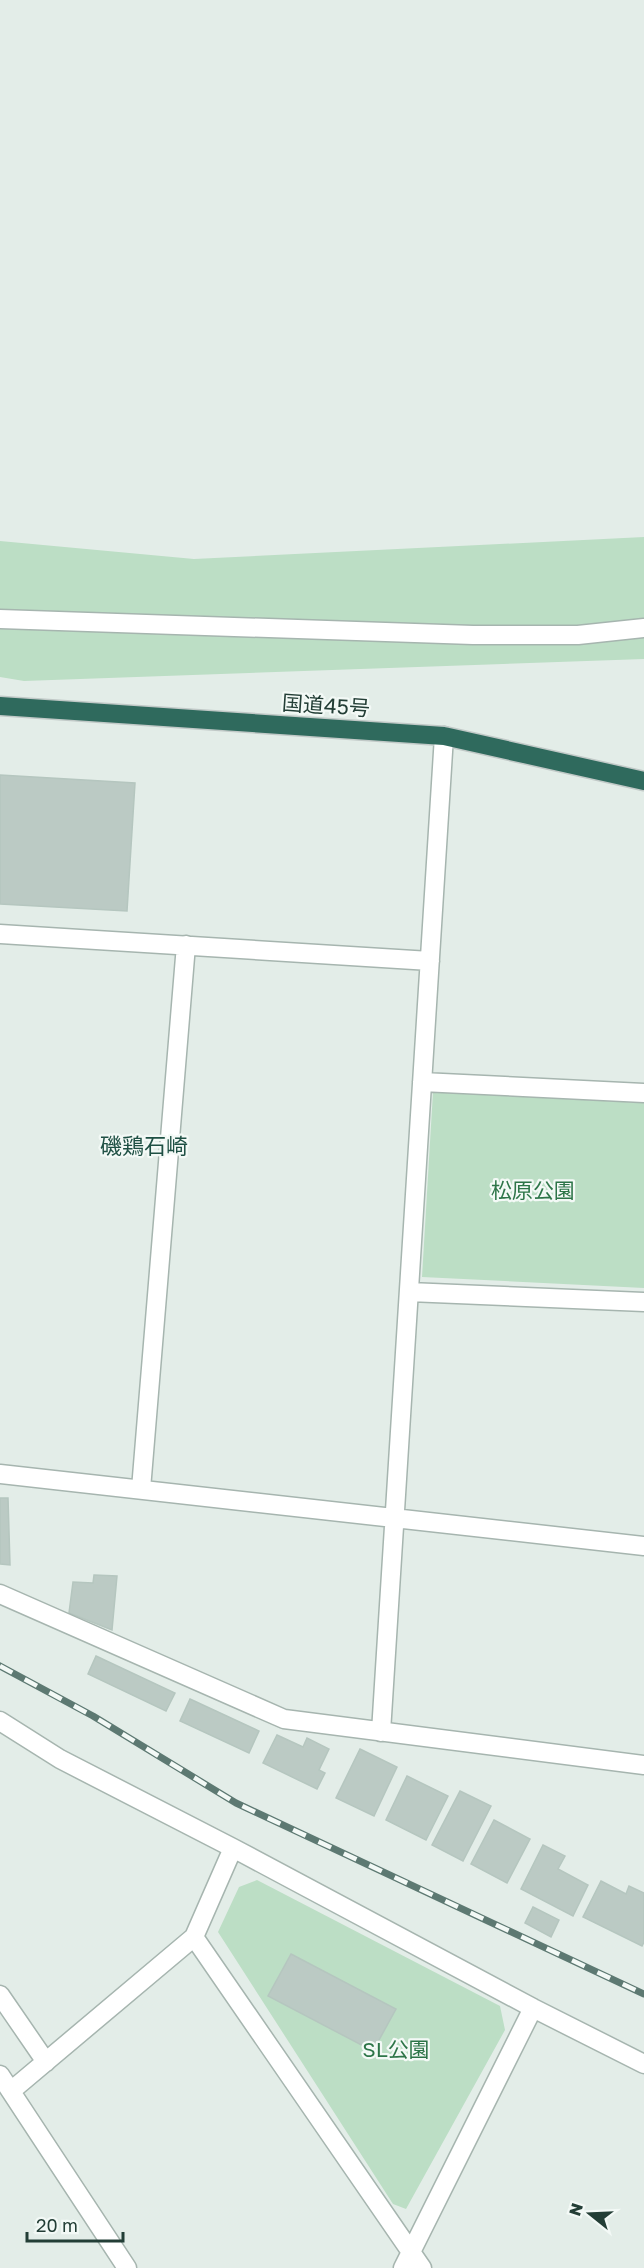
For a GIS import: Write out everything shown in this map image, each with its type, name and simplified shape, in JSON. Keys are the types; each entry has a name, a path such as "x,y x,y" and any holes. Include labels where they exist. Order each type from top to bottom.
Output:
{"highway":[{"name":"国道45号","path":"0,706 444,736 644,781"}],"street":[{"path":"0,619 473,635 578,634 644,628"},
{"path":"381,1732 444,736"},
{"path":"0,934 430,961"},
{"path":"141,1488 186,945"},
{"path":"422,1082 644,1094"},
{"path":"409,1292 644,1302"},
{"path":"0,1474 644,1546"},
{"path":"0,1594 284,1719 644,1765"},
{"path":"0,1721 60,1759 644,2064"},
{"path":"11,2091 194,1937 233,1848"},
{"path":"194,1937 407,2260 422,2268"},
{"path":"0,1995 46,2062"},
{"path":"407,2260 533,2008"},
{"path":"0,2075 127,2268"}],"green space":[{"path":"644,537 644,659 24,681 0,677 0,541 194,559"},
{"name":"松原公園","path":"433,1092 644,1103 644,1288 422,1277"},
{"name":"SL公園","path":"257,1880 500,2006 505,2030 406,2209 393,2204 218,1932 239,1887"}],"building":[{"path":"0,775 135,783 127,911 0,904"},
{"path":"0,1498 8,1498 10,1565 0,1564"},
{"path":"94,1575 117,1576 112,1630 69,1613 73,1582 93,1583"},
{"path":"96,1656 175,1693 166,1711 88,1674"},
{"path":"190,1699 259,1731 249,1753 180,1721"},
{"path":"277,1735 303,1747 307,1738 329,1749 319,1770 325,1773 317,1789 263,1763"},
{"path":"360,1749 397,1767 374,1816 336,1798"},
{"path":"407,1776 448,1796 426,1840 386,1820"},
{"path":"460,1791 491,1806 463,1861 432,1845"},
{"path":"494,1820 530,1839 507,1883 471,1864"},
{"path":"543,1845 565,1856 558,1869 588,1885 573,1916 521,1889"},
{"path":"601,1881 626,1894 629,1886 644,1893 644,1942 642,1946 583,1917"},
{"path":"533,1907 559,1920 551,1937 525,1923"},
{"path":"291,1954 396,2009 373,2051 268,1996"}],"railway":[{"path":"0,1666 93,1716 236,1803 644,1994"}],"district":[{"name":"磯鶏石崎","path":"144,1145"}]}
